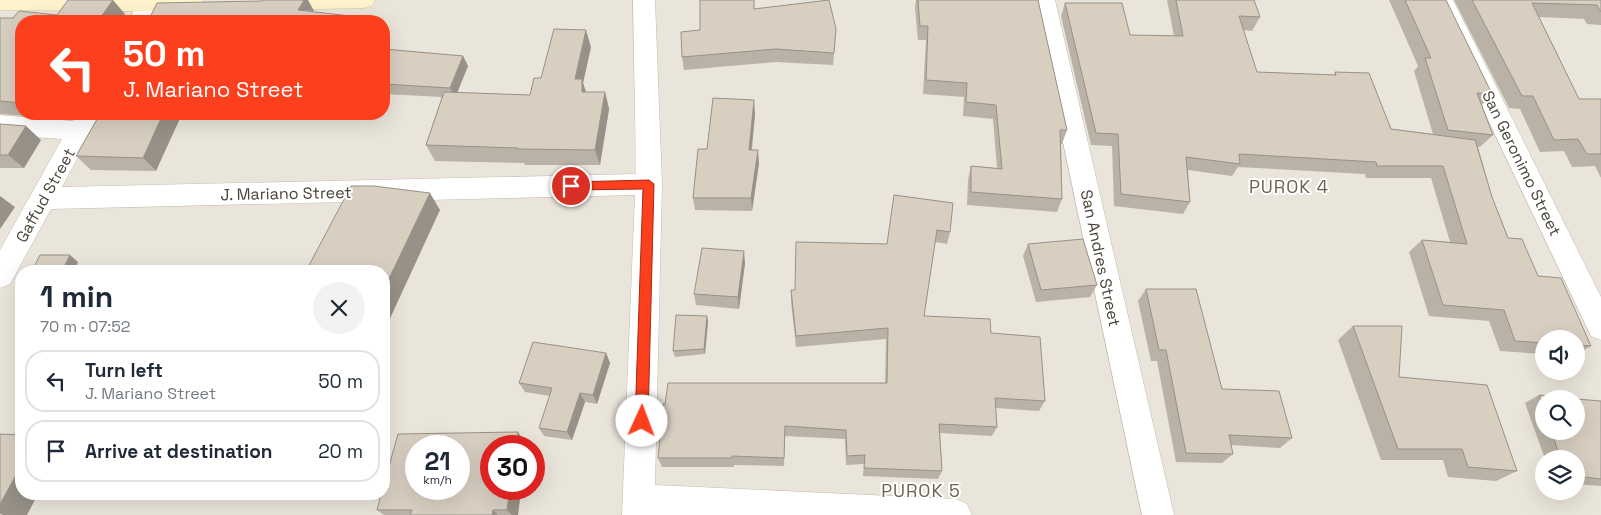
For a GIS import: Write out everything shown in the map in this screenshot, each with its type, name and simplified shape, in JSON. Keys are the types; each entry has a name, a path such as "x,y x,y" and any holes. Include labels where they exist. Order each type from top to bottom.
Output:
{"main road":[{"path":"251,3 364,0"},
{"path":"0,2 143,13 214,3"}],"street":[{"path":"644,0 649,184 639,508 956,515"},
{"name":"San Andres Street","path":"1044,0 1158,515"},
{"name":"San Geronimo Street","path":"1442,0 1601,327"},
{"path":"0,125 84,122"},
{"name":"Gaffud Street","path":"0,276 84,122"},
{"name":"J. Mariano Street","path":"44,198 649,184"}],"shaded area":[{"path":"0,0 1601,0 1601,515 0,515"}],"building":[{"path":"68,0 113,0 102,15 57,15"},
{"path":"304,0 298,10 342,15 151,15 157,3"},
{"path":"700,0 754,0 754,9 829,0 836,29 834,53 776,49 682,57 681,32 700,30"},
{"path":"918,0 1038,0 1067,130 1060,130 1062,199 971,192 971,166 1002,169 996,105 966,102 967,83 926,80 928,26 920,26"},
{"path":"1176,0 1254,0 1260,17 1239,16 1257,72 1336,75 1335,72 1369,73 1391,129 1475,140 1492,197 1508,238 1522,239 1538,276 1561,278 1584,330 1535,330 1535,342 1515,341 1504,310 1443,305 1422,240 1467,244 1443,166 1377,166 1376,162 1239,154 1240,164 1186,157 1190,202 1121,194 1118,134 1096,133 1065,3 1122,3 1130,35 1183,36"},
{"path":"1405,0 1446,0 1492,94 1477,93 1493,135 1448,130 1425,58 1431,58"},
{"path":"1472,0 1601,0 1601,11 1597,5 1532,3 1579,99 1601,99 1601,154 1587,154 1578,139 1554,140 1533,96 1522,96"},
{"path":"19,11 57,15 16,15"},
{"path":"15,16 15,102 0,101 0,18 13,18"},
{"path":"554,29 586,30 575,79 582,79 582,92 605,92 595,150 426,145 444,92 530,95 534,78 541,78"},
{"path":"390,50 463,56 450,88 390,84"},
{"path":"713,98 754,100 749,150 758,150 751,198 693,198 698,149 707,149"},
{"path":"97,120 160,120 143,158 76,156"},
{"path":"0,124 26,126 8,155 0,155"},
{"path":"351,186 374,186 430,193 390,276 390,265 309,265"},
{"path":"894,195 953,203 950,232 937,230 924,316 990,319 991,333 1040,337 1045,401 995,398 997,427 939,424 942,471 864,468 865,455 847,456 846,430 785,426 784,458 732,456 732,458 658,458 663,404 665,404 668,383 887,383 888,328 796,336 791,290 795,290 796,242 887,244"},
{"path":"1083,239 1097,285 1041,290 1028,244"},
{"path":"702,248 744,251 738,297 694,294"},
{"path":"40,255 70,255 65,265 35,265"},
{"path":"1146,289 1196,289 1222,389 1279,391 1292,438 1229,435 1233,454 1186,453 1166,350 1159,350"},
{"path":"676,315 707,316 704,349 673,351"},
{"path":"1353,326 1402,326 1399,377 1487,385 1517,471 1468,467 1462,449 1398,449"},
{"path":"1585,332 1591,346 1585,346"},
{"path":"533,342 606,353 593,395 580,393 567,432 539,428 552,388 519,383"},
{"path":"1585,400 1601,401 1601,479 1585,477 1585,450 1558,450 1554,440 1585,440"},
{"path":"518,432 518,435 480,435 480,500 508,500 507,510 493,510 492,515 410,515 412,510 377,510 380,500 390,500 390,463 398,434"},
{"path":"0,434 15,435 15,477 0,504"}],"district":[{"name":"PUROK 4","path":"1289,187"},
{"name":"PUROK 5","path":"921,491"}],"route":[{"path":"571,186 649,184 642,421"}]}
